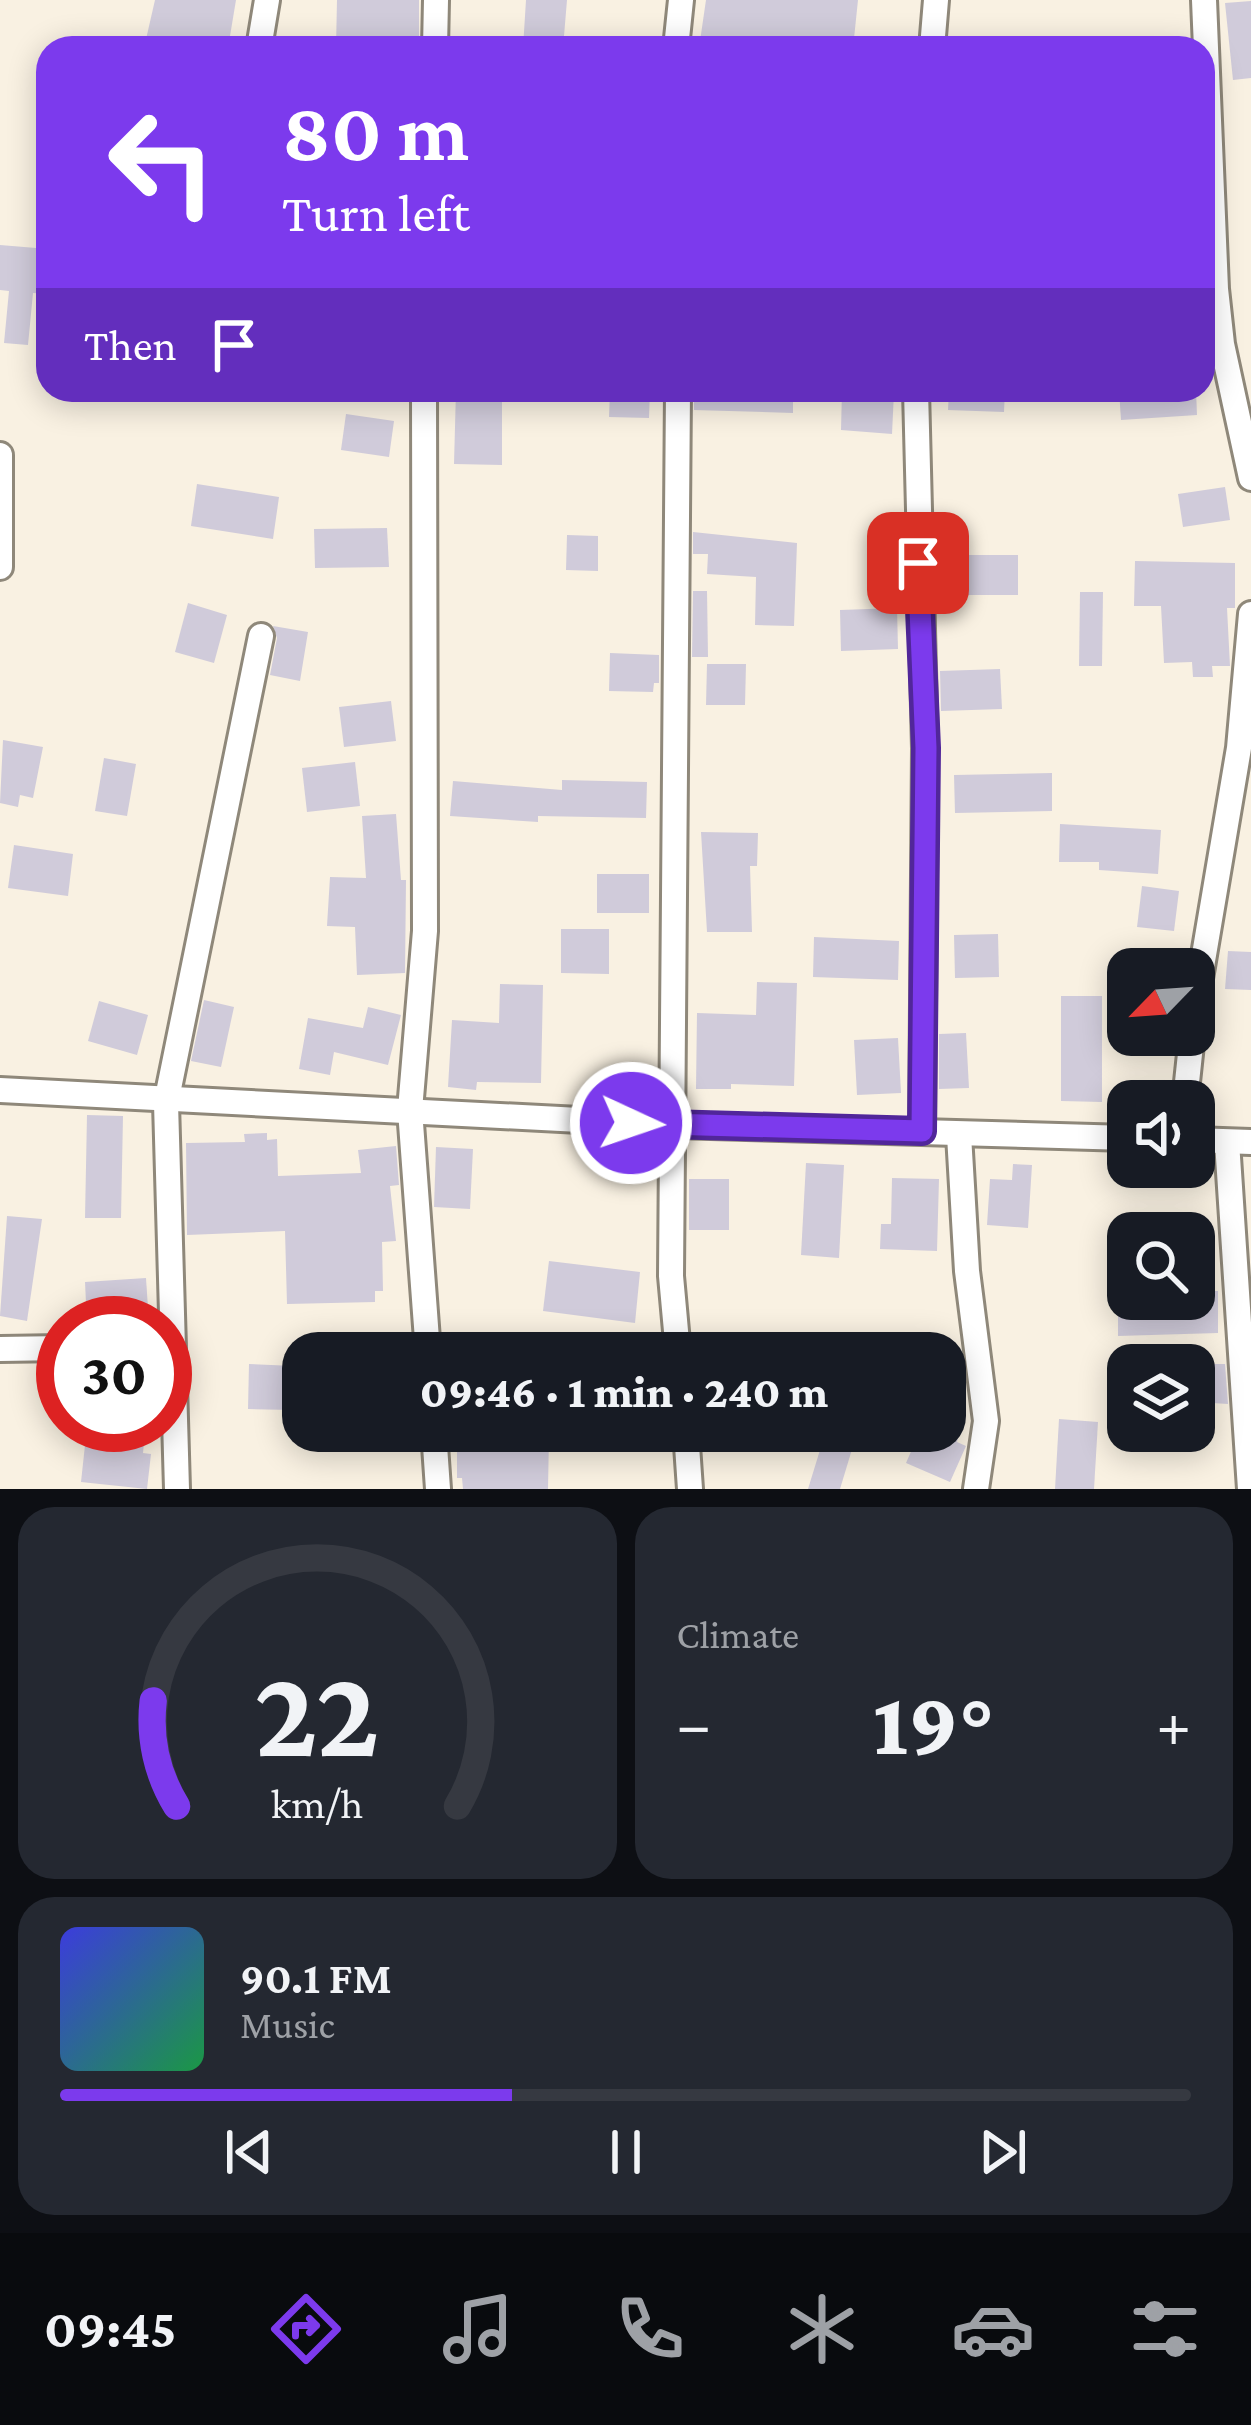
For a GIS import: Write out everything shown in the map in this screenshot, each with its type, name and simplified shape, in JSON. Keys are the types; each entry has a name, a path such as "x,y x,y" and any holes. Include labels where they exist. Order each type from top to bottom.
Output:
{"street":[{"path":"261,36 267,0"},
{"path":"435,36 436,0"},
{"path":"677,36 681,0"},
{"path":"933,36 936,0"},
{"path":"1204,0 1205,36"},
{"path":"1215,266 1222,344 1244,427 1251,478"},
{"path":"424,402 425,931 410,1110 426,1332"},
{"path":"675,1332 671,1276 678,402"},
{"path":"916,402 926,748 922,1131"},
{"path":"0,455 0,567"},
{"path":"1205,948 1239,748 1251,614"},
{"path":"168,1296 166,1102 261,636"},
{"path":"0,1090 675,1125 1107,1138"},
{"path":"959,1135 967,1271 986,1421 976,1489"},
{"path":"1239,1142 1250,1489"},
{"path":"0,1349 36,1348"},
{"path":"175,1452 177,1489"},
{"path":"435,1452 438,1489"},
{"path":"687,1452 690,1489"}],"building":[{"path":"155,0 236,0 230,36 147,36"},
{"path":"337,0 419,0 419,36 336,36"},
{"path":"526,0 567,0 564,36 524,36"},
{"path":"706,0 858,0 854,36 701,36"},
{"path":"1251,1 1251,78 1233,80 1225,3"},
{"path":"0,245 36,248 36,293 28,345 4,343 9,291 0,290"},
{"path":"456,402 502,402 502,465 454,464"},
{"path":"610,402 650,402 649,418 609,417"},
{"path":"694,402 793,402 793,413 694,410"},
{"path":"842,402 894,402 892,434 841,430"},
{"path":"948,402 1004,402 1004,412 948,410"},
{"path":"1120,402 1196,402 1197,415 1121,420"},
{"path":"346,414 394,421 389,457 341,450"},
{"path":"197,484 279,497 273,539 191,526"},
{"path":"1225,487 1230,520 1183,527 1178,494"},
{"path":"387,528 389,567 315,568 314,529"},
{"path":"693,532 797,543 794,626 755,625 756,577 707,574 708,554 693,554"},
{"path":"567,535 598,536 598,571 566,570"},
{"path":"937,555 1018,555 1018,595 938,595"},
{"path":"1135,561 1235,563 1235,608 1227,608 1230,666 1212,666 1213,677 1193,677 1192,662 1164,663 1161,606 1134,606"},
{"path":"693,591 707,591 708,657 692,657"},
{"path":"1080,592 1103,592 1102,666 1079,666"},
{"path":"188,603 227,615 214,663 175,652"},
{"path":"897,608 898,649 841,651 840,610"},
{"path":"273,626 308,632 300,681 270,675 277,638"},
{"path":"610,653 659,655 659,683 654,683 653,692 609,691"},
{"path":"707,664 746,664 745,705 706,705"},
{"path":"1000,669 1002,709 941,711 940,671"},
{"path":"391,701 396,741 344,747 339,707"},
{"path":"3,740 43,747 33,798 20,795 18,807 0,803"},
{"path":"104,758 136,764 127,816 95,811"},
{"path":"355,762 360,806 307,812 302,768"},
{"path":"1052,773 1052,811 955,813 954,775"},
{"path":"562,780 647,782 646,818 538,816 538,822 450,816 453,781 562,790"},
{"path":"396,814 401,880 406,880 405,973 357,975 355,927 327,926 330,877 366,878 362,816"},
{"path":"1060,824 1161,830 1158,874 1099,870 1099,862 1059,862"},
{"path":"701,832 758,833 757,866 750,866 752,932 707,932"},
{"path":"14,845 73,854 68,896 8,888"},
{"path":"597,874 649,874 649,913 597,913"},
{"path":"1142,886 1179,891 1174,931 1137,927"},
{"path":"561,929 609,929 609,974 561,973"},
{"path":"998,934 999,977 955,978 954,935"},
{"path":"814,937 899,941 898,980 813,977"},
{"path":"1228,951 1251,952 1251,990 1225,989"},
{"path":"757,982 797,983 794,1086 731,1084 731,1089 696,1089 697,1013 756,1015"},
{"path":"500,984 543,985 541,1083 477,1082 476,1090 448,1087 452,1020 499,1023"},
{"path":"1061,996 1102,996 1102,1102 1061,1101"},
{"path":"204,1000 234,1007 221,1067 191,1061"},
{"path":"99,1001 148,1015 137,1055 88,1041"},
{"path":"368,1007 401,1015 388,1065 334,1052 330,1075 299,1069 308,1018 363,1028"},
{"path":"966,1033 969,1088 939,1089 939,1034"},
{"path":"898,1038 901,1093 857,1095 854,1040"},
{"path":"87,1115 123,1116 121,1218 85,1218"},
{"path":"267,1133 267,1140 277,1139 278,1176 361,1173 358,1150 396,1146 399,1185 390,1186 396,1241 382,1242 383,1291 375,1291 375,1302 287,1304 285,1231 187,1235 186,1143 245,1142 244,1134"},
{"path":"436,1147 473,1149 470,1209 434,1207"},
{"path":"806,1163 844,1165 839,1258 801,1255"},
{"path":"1013,1164 1032,1165 1028,1228 987,1225 990,1179 1012,1180"},
{"path":"892,1178 939,1179 937,1251 880,1249 881,1224 891,1224"},
{"path":"689,1179 729,1179 729,1230 689,1230"},
{"path":"7,1216 42,1219 27,1321 0,1316"},
{"path":"549,1261 640,1272 635,1323 543,1311"},
{"path":"146,1278 147,1296 86,1296 85,1282"},
{"path":"1218,1291 1218,1333 1118,1336 1118,1320 1215,1320"},
{"path":"249,1364 282,1365 282,1410 248,1409"},
{"path":"1215,1364 1225,1364 1228,1404 1215,1403"},
{"path":"1059,1419 1098,1422 1094,1489 1055,1489"},
{"path":"84,1452 151,1454 147,1489 81,1482"},
{"path":"457,1452 549,1452 548,1489 463,1489 462,1478 457,1478"},
{"path":"819,1452 851,1452 840,1489 808,1489"},
{"path":"911,1452 963,1452 950,1482 906,1463"}],"route":[{"path":"631,1123 922,1131 926,748 918,563"}]}
